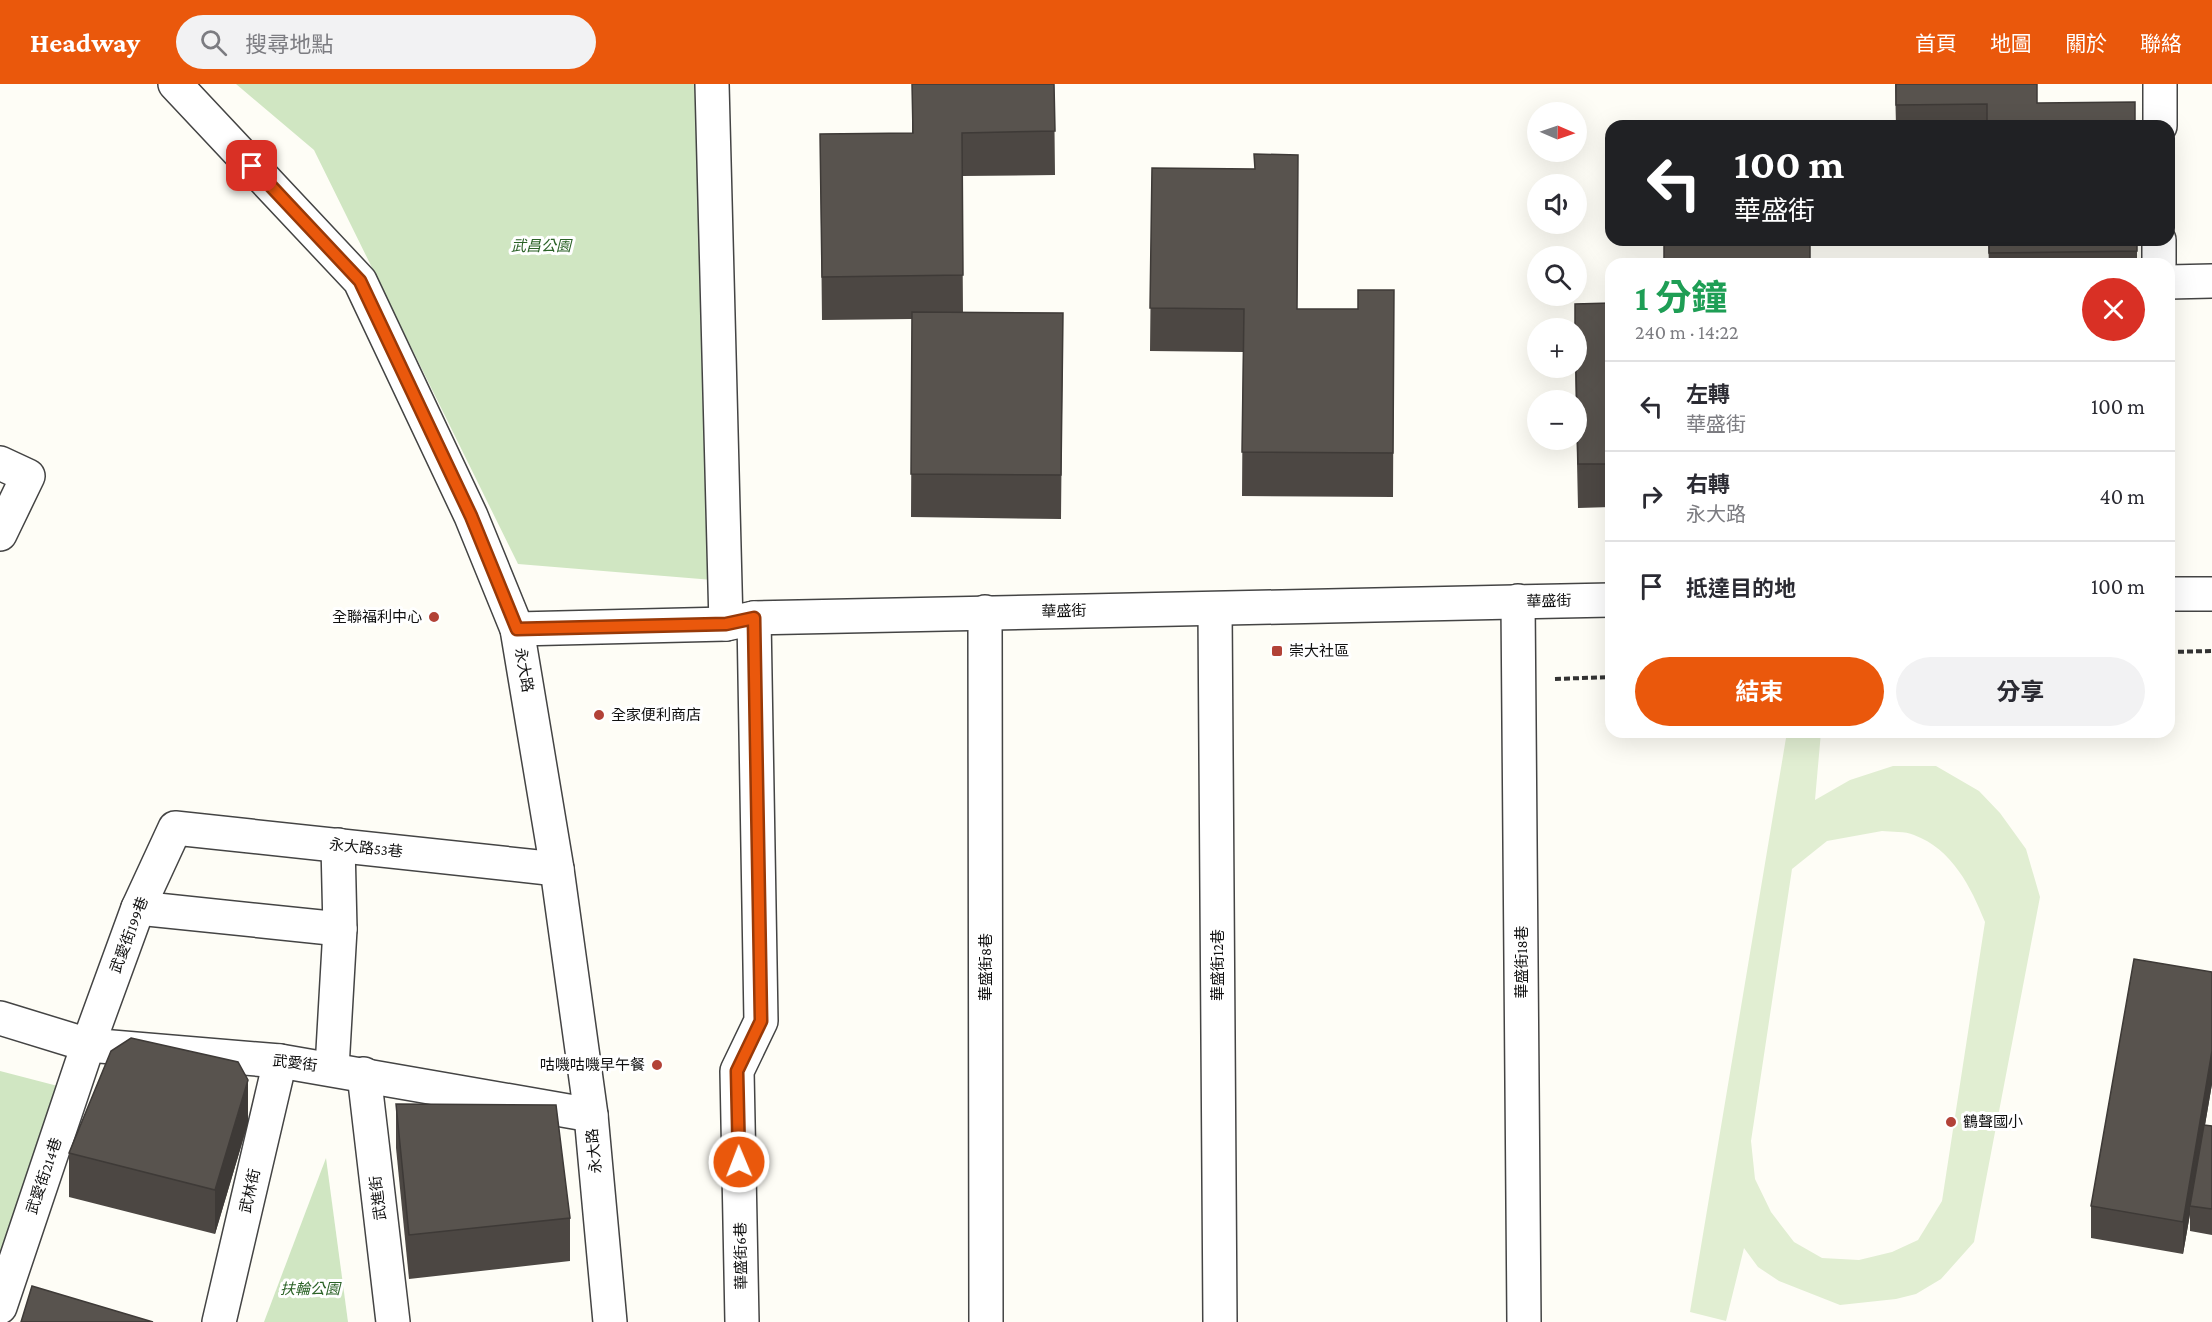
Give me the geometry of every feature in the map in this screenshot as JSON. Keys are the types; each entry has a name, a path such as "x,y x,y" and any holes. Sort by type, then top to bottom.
{"street":[{"name":"永大路","path":"175,84 360,281 471,516 517,629 557,869 591,1115 610,1322"},
{"name":"華盛街6巷","path":"712,84 761,1021 737,1071 742,1322"},
{"path":"2160,84 2160,120"},
{"path":"2175,282 2212,281"},
{"path":"0,463 28,476 0,534"},
{"path":"2175,594 2212,594"},
{"name":"華盛街","path":"517,629 985,612 1605,600"},
{"name":"華盛街18巷","path":"1518,602 1524,1322"},
{"name":"華盛街12巷","path":"1215,609 1220,1322"},
{"name":"華盛街8巷","path":"985,612 986,1322"},
{"name":"永大路53巷","path":"175,828 557,869"},
{"name":"武愛街199巷","path":"88,1045 138,908 175,828"},
{"path":"332,1068 340,929 338,845"},
{"path":"138,908 340,929"},
{"name":"武愛街","path":"0,1018 88,1045 280,1061 332,1068 591,1115"},
{"name":"武愛街214巷","path":"0,1307 88,1045"},
{"name":"武林街","path":"219,1322 280,1061"},
{"name":"武進街","path":"364,1074 393,1322"}],"path":[{"path":"2175,652 2212,651"},
{"path":"1519,681 1605,677"}],"green space":[{"name":"武昌公園","path":"236,84 699,84 713,580 518,564 314,150"},
{"path":"1786,738 1820,738 1815,800 1850,780 1893,766 1936,766 1979,791 2000,813 2026,849 2040,897 1974,1242 1941,1279 1916,1294 1896,1299 1840,1305 1779,1281 1758,1267 1744,1248 1726,1321 1690,1312","holes":["1882,831 1903,832 1927,841 1949,859 1966,883 1985,922 1942,1201 1918,1240 1892,1252 1859,1260 1822,1258 1794,1242 1771,1212 1755,1179 1751,1141 1792,869 1827,841"]},
{"path":"0,1071 77,1091 0,1322"},
{"name":"扶輪公園","path":"326,1158 348,1322 264,1322"}],"building":[{"path":"912,84 1054,84 1055,131 962,133 963,275 822,277 820,134 913,133"},
{"path":"1896,84 2037,84 2037,103 2135,102 2135,120 1987,120 1987,104 1896,105"},
{"path":"1254,154 1298,155 1297,309 1358,309 1358,290 1394,290 1393,453 1242,452 1244,309 1150,308 1152,168 1255,169"},
{"path":"1664,246 1810,246 1810,258 1664,258"},
{"path":"1989,246 2137,246 2137,251 1989,253"},
{"path":"1605,303 1605,464 1578,464 1578,450 1587,450 1587,390 1576,390 1576,378 1587,378 1587,318 1575,318 1575,306"},
{"path":"912,312 1063,313 1061,475 911,474"},
{"path":"2134,959 2212,972 2212,1051 2183,1222 2091,1206"},
{"path":"131,1038 238,1062 248,1080 215,1190 69,1153 111,1051"},
{"path":"396,1104 556,1105 570,1218 409,1235"},
{"path":"2204,1125 2212,1126 2212,1209 2190,1206"},
{"path":"32,1286 153,1322 21,1322"}],"place":[{"name":"全聯福利中心","path":"434,617"},
{"name":"崇大社區","path":"1277,651"},
{"name":"全家便利商店","path":"599,715"},
{"name":"咕嘰咕嘰早午餐","path":"657,1065"},
{"name":"鶴聲國小","path":"1951,1122"}],"route":[{"path":"252,166 360,281 471,516 517,629 726,624 754,618 761,1021 737,1071 739,1162"}]}
